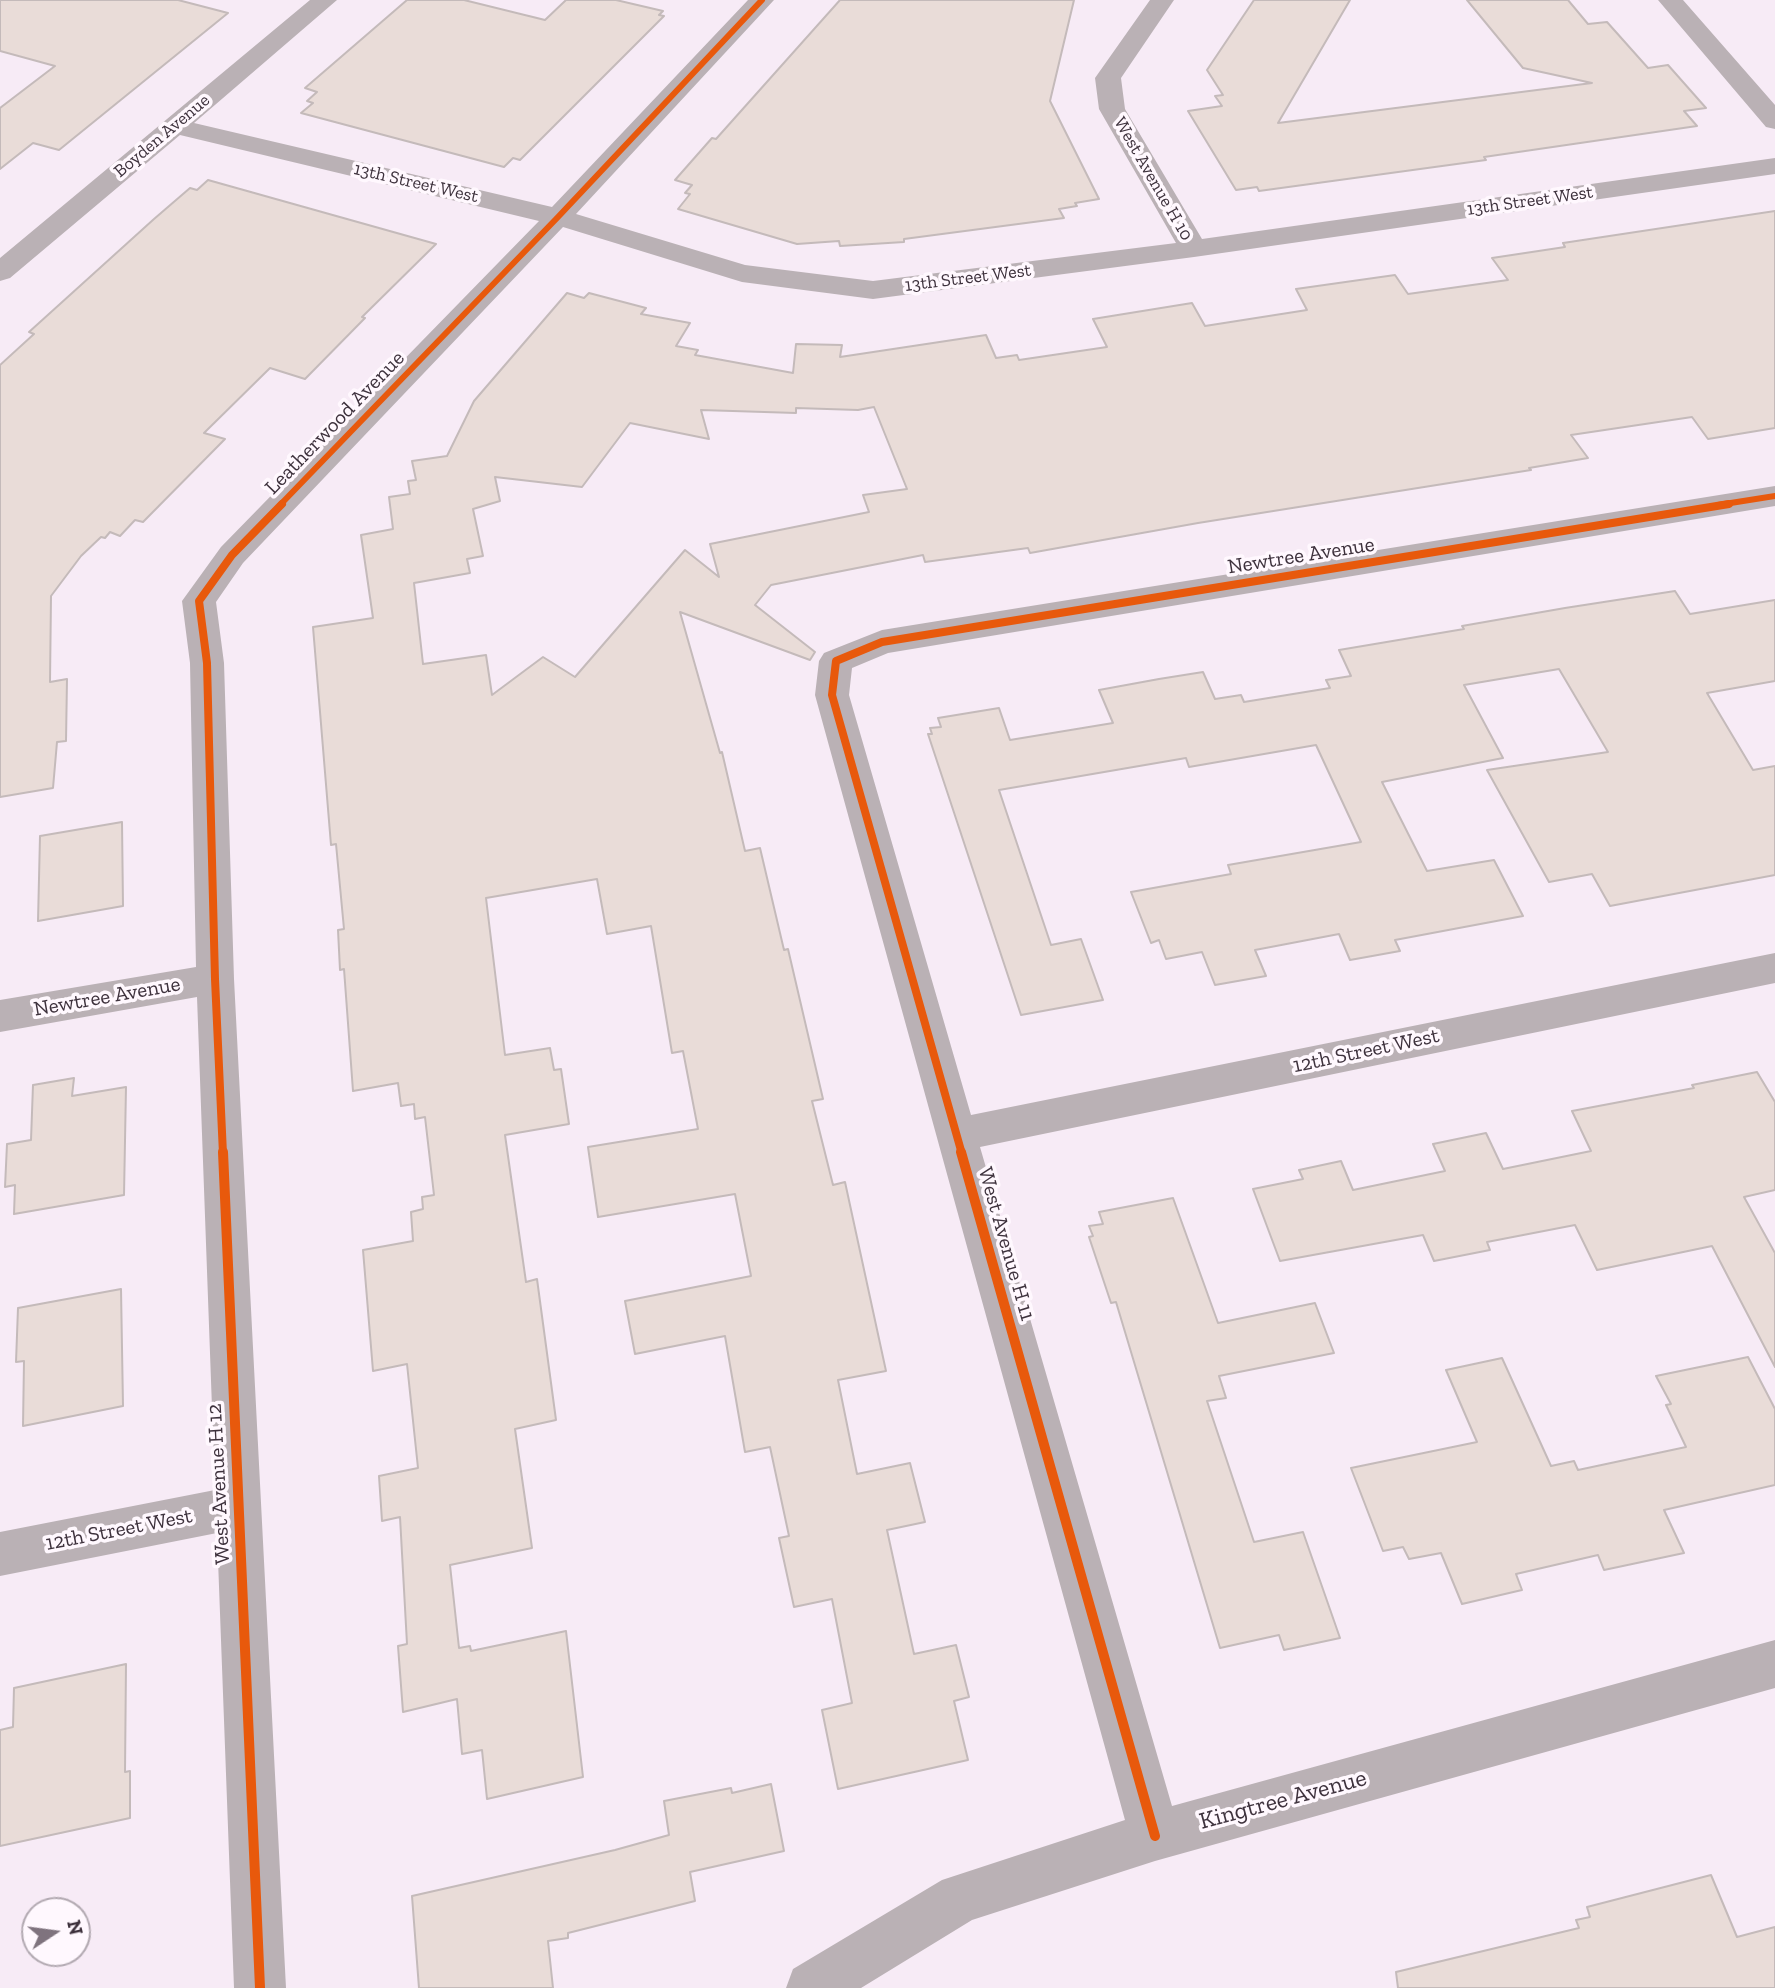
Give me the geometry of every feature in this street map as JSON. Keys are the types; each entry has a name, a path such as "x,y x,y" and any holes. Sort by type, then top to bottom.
{"street":[{"name":"Boyden Avenue","path":"0,272 325,0"},
{"name":"Leatherwood Avenue","path":"215,979 207,663 199,601 232,555 558,217 762,0"},
{"name":"West Avenue H 10","path":"1162,0 1108,78 1112,109 1194,249"},
{"path":"1670,0 1775,121"},
{"name":"13th Street West","path":"175,126 558,217 742,273 873,290 1194,249 1775,166"},
{"name":"Newtree Avenue","path":"836,661 882,642 1775,496"},
{"name":"West Avenue H 11","path":"836,661 832,695 1155,1836"},
{"name":"12th Street West","path":"957,1135 1775,968"},
{"name":"Newtree Avenue","path":"0,1016 215,979"},
{"name":"West Avenue H 12","path":"215,979 260,1988"},
{"name":"12th Street West","path":"0,1554 237,1507"},
{"name":"Kingtree Avenue","path":"812,1988 960,1898 1155,1836 1775,1664"}],"building":[{"path":"0,0 178,0 228,13 59,150 33,143 0,169 0,108 55,66 0,51"},
{"path":"407,0 464,0 545,20 566,0 616,0 663,11 659,15 664,16 520,160 513,158 504,167 301,113 313,103 307,101 317,92 305,88"},
{"path":"840,0 1074,0 1050,101 1099,199 1059,209 1064,218 904,239 904,242 840,246 839,241 797,244 678,209 690,194 685,193 692,185 675,180 712,138 716,139"},
{"path":"1254,0 1350,0 1278,123 1592,83 1523,68 1467,0 1568,0 1588,24 1607,22 1648,68 1668,65 1706,108 1684,111 1697,126 1484,157 1486,160 1259,191 1257,187 1236,190 1188,111 1222,106 1215,96 1223,95 1207,70"},
{"path":"208,180 436,244 362,317 365,318 305,379 270,368 204,433 225,439 143,522 135,520 120,536 110,532 81,556 51,596 50,682 67,679 66,741 57,742 53,788 0,797 0,365 34,334 29,332 154,219 190,188 197,190"},
{"path":"1775,211 1775,428 1708,439 1692,417 1571,435 1588,458 1529,468 1531,470 1198,523 1030,553 1028,548 925,562 923,555 771,585 755,605 815,652 810,660 680,612 720,753 722,752 745,851 760,848 784,950 788,949 823,1099 812,1101 833,1185 845,1182 886,1371 838,1380 857,1474 910,1463 925,1522 887,1530 914,1654 956,1645 969,1697 954,1701 968,1760 838,1789 822,1710 852,1703 832,1599 794,1607 779,1538 789,1536 770,1447 745,1452 725,1336 635,1354 625,1301 751,1276 735,1194 598,1217 588,1147 698,1129 683,1051 672,1053 651,926 607,934 597,879 486,898 505,1055 550,1048 554,1070 561,1069 569,1124 505,1135 526,1282 537,1279 556,1420 515,1429 532,1548 450,1565 459,1648 470,1646 471,1651 566,1631 583,1777 487,1799 482,1750 462,1754 457,1699 403,1712 398,1646 407,1644 400,1517 382,1521 379,1476 418,1468 407,1364 373,1371 363,1250 413,1241 411,1212 423,1209 422,1197 434,1195 425,1117 415,1119 414,1104 401,1106 398,1083 353,1091 344,969 340,970 338,930 344,929 336,844 331,845 313,627 373,618 361,535 393,529 389,497 410,494 408,481 416,480 412,461 447,456 474,401 567,293 584,298 589,293 646,308 641,314 690,323 676,346 698,350 695,355 793,373 796,344 842,345 840,357 986,335 996,358 1017,355 1019,360 1107,347 1093,319 1192,303 1205,326 1307,310 1296,289 1395,275 1408,294 1508,280 1492,258 1565,247 1563,243","holes":["874,407 907,489 863,495 869,512 710,544 719,577 685,550 575,677 543,657 492,695 486,655 423,664 414,583 470,573 467,559 483,556 473,509 500,501 495,477 582,487 630,423 709,439 701,410 796,413 796,408 858,410"]},
{"path":"1675,591 1690,614 1775,600 1775,681 1707,693 1753,770 1775,766 1775,875 1610,906 1592,874 1549,882 1487,770 1608,752 1559,669 1464,685 1503,758 1382,782 1427,871 1494,860 1523,916 1395,940 1400,951 1350,960 1339,934 1255,950 1266,976 1215,985 1202,952 1166,959 1159,940 1151,943 1131,892 1231,874 1228,865 1361,842 1316,745 1189,767 1186,758 999,790 1051,945 1081,939 1103,1000 1021,1015 928,734 932,734 930,728 941,727 938,718 999,708 1010,740 1113,723 1099,690 1159,679 1203,672 1215,699 1241,695 1244,702 1330,688 1326,680 1351,676 1339,650 1464,629 1462,626"},
{"path":"122,822 123,906 38,921 40,836"},
{"path":"1757,1072 1775,1102 1775,1190 1744,1197 1775,1253 1775,1367 1712,1246 1597,1270 1575,1225 1487,1242 1490,1250 1434,1261 1423,1235 1280,1261 1253,1189 1303,1179 1299,1170 1341,1161 1353,1190 1445,1171 1433,1144 1486,1133 1503,1169 1591,1151 1572,1111 1694,1088 1692,1085"},
{"path":"74,1078 72,1096 126,1087 124,1195 14,1214 15,1185 5,1187 7,1144 31,1140 33,1085"},
{"path":"1173,1198 1218,1323 1315,1303 1334,1353 1219,1376 1226,1398 1207,1401 1254,1542 1303,1532 1340,1638 1284,1650 1279,1635 1220,1648 1116,1302 1111,1303 1089,1237 1093,1236 1089,1226 1103,1224 1099,1212"},
{"path":"121,1289 123,1406 23,1426 24,1361 16,1362 18,1308"},
{"path":"1748,1357 1775,1409 1775,1485 1664,1510 1684,1553 1604,1570 1598,1555 1516,1574 1522,1590 1462,1604 1441,1553 1409,1559 1403,1547 1383,1551 1351,1468 1477,1442 1446,1370 1502,1358 1551,1466 1574,1461 1578,1470 1686,1447 1666,1405 1671,1404 1656,1376"},
{"path":"126,1664 125,1772 130,1771 130,1818 0,1846 0,1730 13,1727 14,1688"},
{"path":"771,1784 784,1851 690,1872 695,1901 568,1933 568,1938 548,1941 553,1988 419,1988 412,1896 615,1850 669,1835 664,1801 731,1788 732,1793"},
{"path":"1711,1875 1737,1937 1775,1927 1775,1988 1398,1988 1396,1972 1579,1928 1576,1920 1590,1917 1587,1907"}],"cycle path":[{"path":"260,1988 215,979 207,663 199,601 232,555 558,217 762,0"},
{"path":"1155,1836 832,695 836,661 882,642 1775,496"}]}
